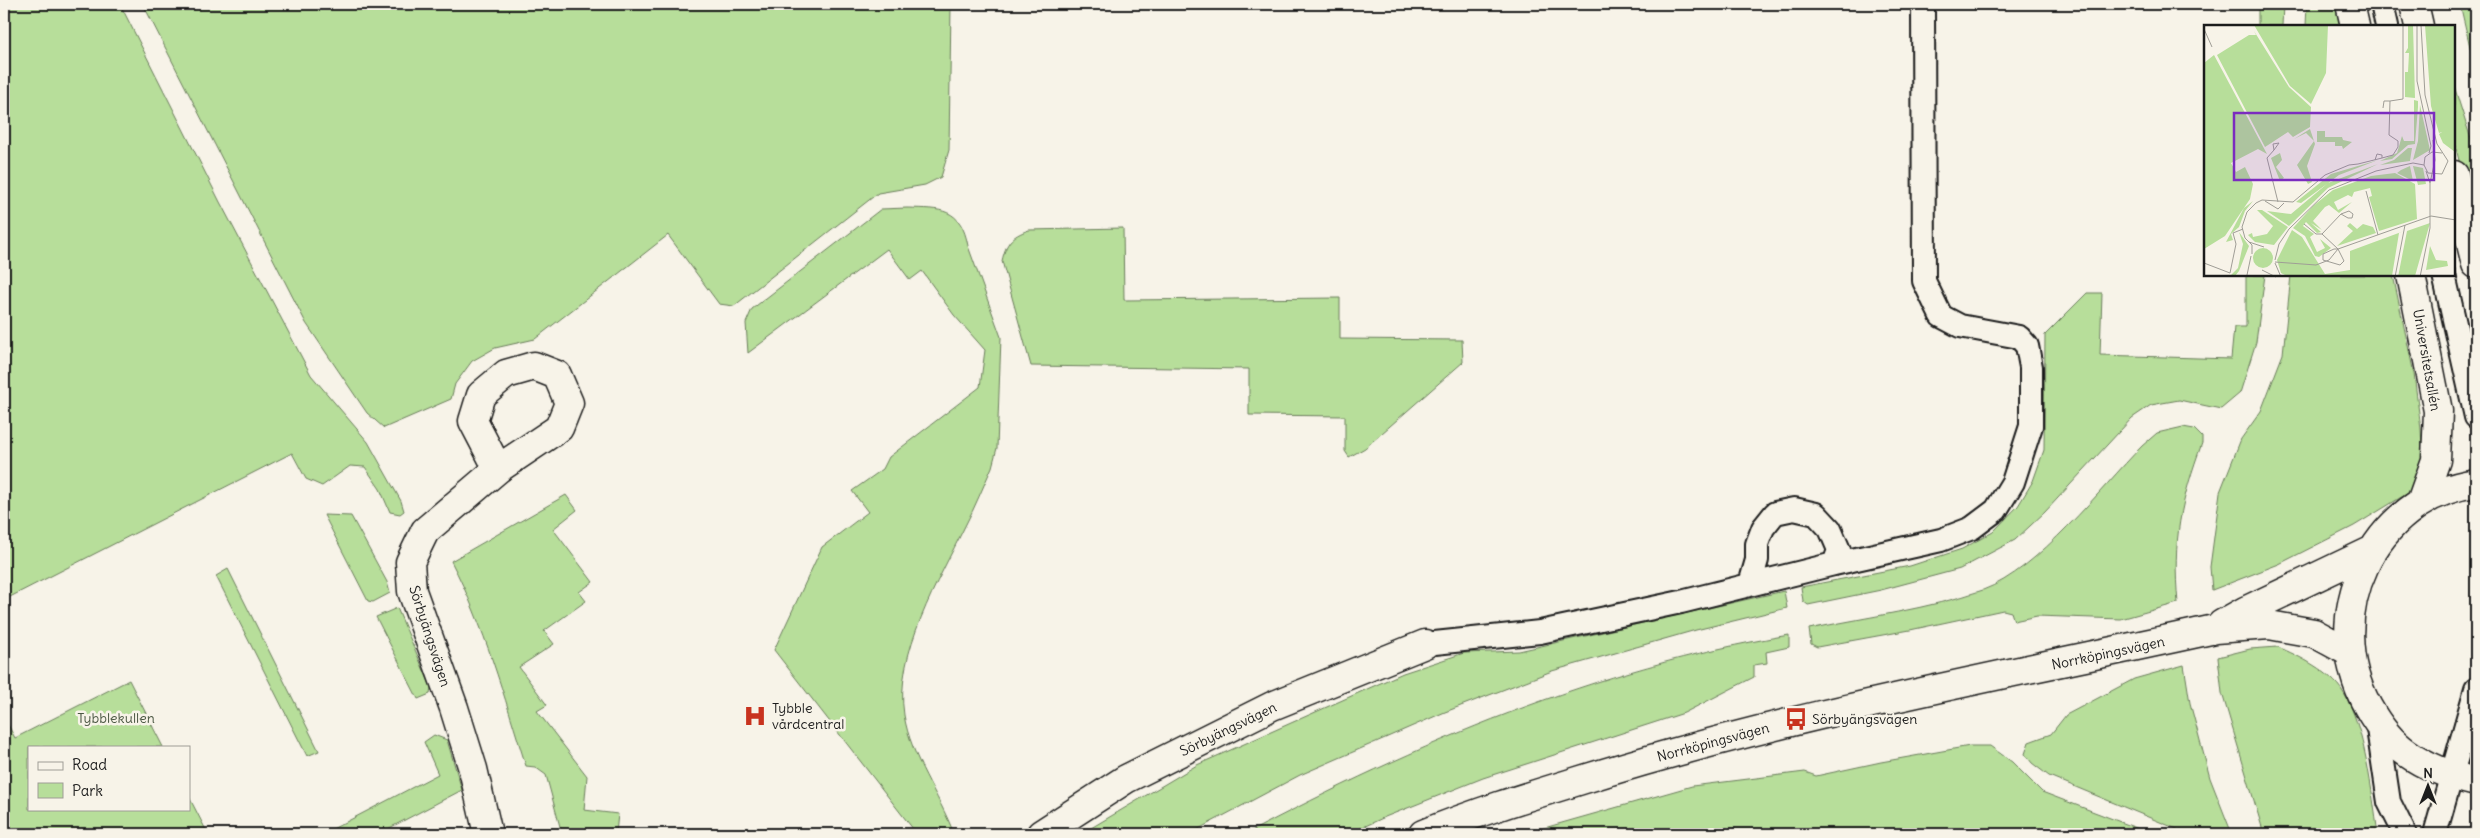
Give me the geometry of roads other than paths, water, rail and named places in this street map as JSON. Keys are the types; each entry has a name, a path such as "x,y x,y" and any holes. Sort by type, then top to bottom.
{"main road":[{"path":"2350,4 2355,25"},
{"path":"2414,4 2419,25"},
{"path":"2455,179 2476,264"},
{"name":"Universitetsallén","path":"2411,276 2438,411 2436,460 2421,502"},
{"name":"Sörbyängsvägen","path":"488,834 473,769 412,591 410,562 425,531 498,468"},
{"path":"2463,779 2406,753 2377,722 2358,689 2349,652 2351,600 2371,551 2393,524 2421,502 2459,485 2476,483"},
{"name":"Norrköpingsvägen","path":"2215,629 2245,611 2371,551"},
{"name":"Norrköpingsvägen","path":"1423,834 1502,805 1627,765 1762,728 2215,629 2269,625 2314,633 2349,652"},
{"name":"Sörbyängsvägen","path":"1041,834 1126,779 1272,706 1425,644"}],"lane":[{"path":"1425,644 1540,632 1681,602 1750,584 1941,540 1972,528 1996,510 2013,482 2031,426 2031,367 2027,346 2019,336 1960,326 1941,316 1924,281 1923,4"},
{"path":"2382,4 2387,25"},
{"path":"2444,276 2476,417"},
{"path":"1750,584 1757,560 1757,544 1763,528 1775,513 1794,509 1816,514 1830,529 1839,550 1834,564"},
{"path":"2435,834 2463,779 2476,689"},
{"path":"2377,722 2389,802 2405,834"}],"place":[{"name":"Tybble vårdcentral","path":"755,716"},
{"name":"Sörbyängsvägen","path":"1796,719"}],"park label":[{"name":"Tybblekullen","path":"116,718"}]}
